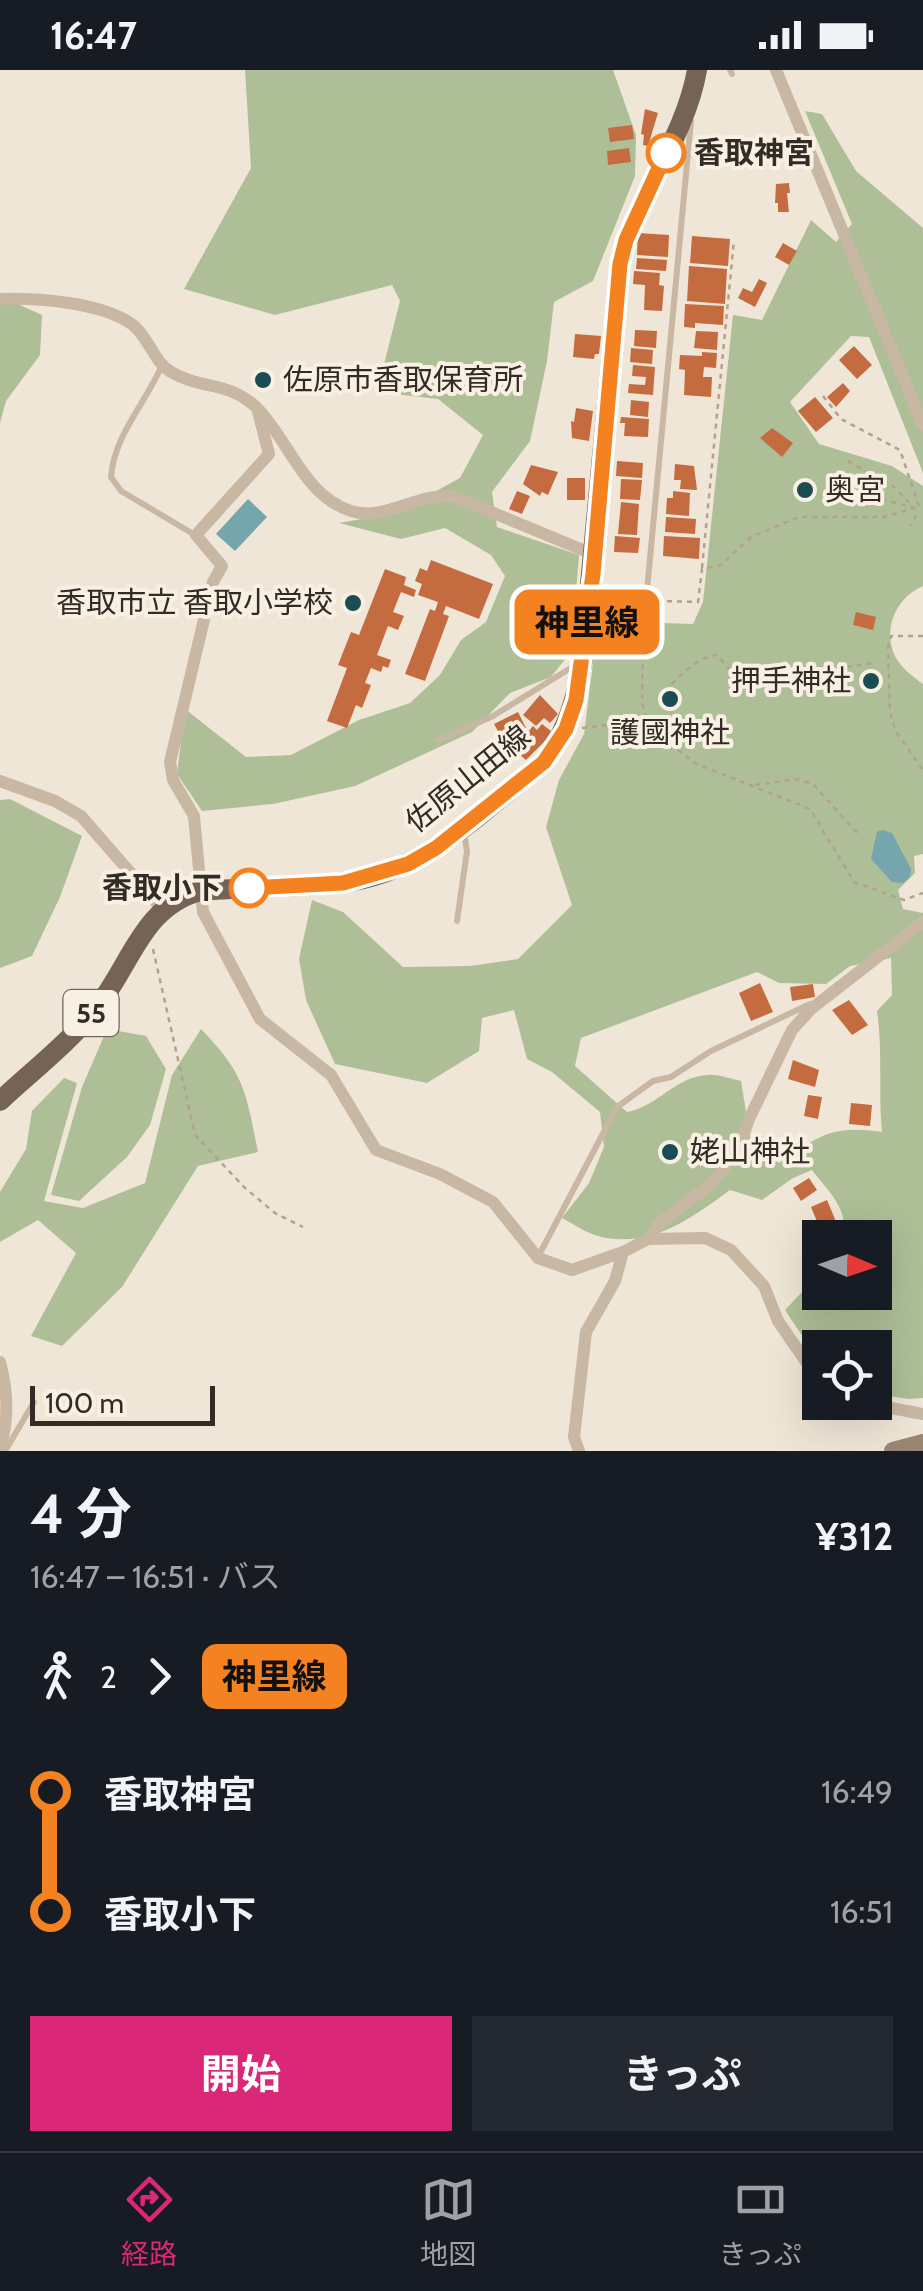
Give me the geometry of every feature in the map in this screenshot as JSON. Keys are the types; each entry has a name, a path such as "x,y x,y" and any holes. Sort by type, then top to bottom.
{"main road":[{"name":"佐原山田線","path":"155,916 178,898 200,891 343,883 384,873 436,848 463,827 544,762 566,729 583,659 620,264 626,240 695,79"},
{"name":"55","path":"0,1101 99,1006 155,916"},
{"path":"893,1451 923,1443"}],"street":[{"path":"776,70 923,426"},
{"path":"0,300 31,298 82,305 131,324 162,364 176,375 232,389 257,408 314,487 349,510 369,514 436,496 455,497 595,555"},
{"path":"257,408 270,454 196,536 222,566 213,582 170,762 173,780 194,816 203,912 260,1018 331,1074 376,1150 440,1174 493,1202 538,1258 572,1270 624,1252 648,1239 660,1223 710,1184 738,1151 792,1030 829,995 923,922"},
{"path":"0,780 81,816 155,916"},
{"path":"648,1239 705,1238 730,1250 764,1286 778,1321 802,1356"},
{"path":"580,1451 574,1437 586,1332 615,1281 624,1252"},
{"path":"0,1362 7,1413 3,1450"},
{"path":"892,1408 923,1414"}],"lane":[{"path":"643,636 695,79"},
{"path":"162,364 153,387 116,448 111,477 121,492 196,536"},
{"path":"439,740 493,716 583,659"},
{"path":"458,921 468,851 463,827"},
{"path":"538,1258 617,1107 653,1081 671,1077 711,1050 829,995"},
{"path":"3,1450 34,1402"}],"path":[{"path":"646,601 698,602 734,240"},
{"path":"812,490 922,509 900,450 841,418 823,396"},
{"path":"844,459 893,486 914,508"},
{"path":"702,569 720,565 750,537 799,516 884,517 914,508"},
{"path":"643,636 640,686 647,721 672,746 697,764 810,810 854,882 904,900 923,893"},
{"path":"923,636 891,636 888,646 890,714 896,732 923,770"},
{"path":"672,746 681,735 666,690 710,656 718,656 737,678 802,681 808,673 874,663"},
{"path":"566,729 647,721"},
{"path":"754,786 798,779 813,784 858,834"},
{"path":"155,916 195,1135 245,1188 275,1213 303,1226"}],"green space":[{"path":"245,70 613,70 636,135 635,176 593,281 554,302 547,361 530,441 492,492 497,527 579,555 571,652 551,677 510,693 472,732 355,786 273,804 202,811 177,774 185,709 246,757 291,755 359,720 410,703 440,675 461,640 486,622 505,576 491,555 445,528 401,539 339,523 396,513 460,478 483,435 438,399 377,392 400,301 392,285 275,315 184,289 251,168"},
{"path":"805,111 822,114 856,171 923,228 923,473 869,337 851,336 790,402 819,444 892,466 923,486 923,586 899,605 890,634 896,658 923,684 923,854 914,856 915,873 898,890 903,909 923,913 923,1398 909,1399 892,1396 892,1330 802,1330 802,1336 785,1310 802,1292 802,1310 892,1310 892,1220 843,1220 830,1193 812,1170 762,1200 730,1190 687,1219 641,1238 595,1235 562,1218 589,1183 604,1147 600,1112 552,1072 527,1059 514,1010 482,1018 479,1051 427,1083 335,1064 306,1000 299,959 312,900 343,912 403,967 470,966 518,959 572,905 546,827 559,780 584,734 599,616 631,622 693,624 703,602 733,315 762,320 811,220 836,242 852,224","holes":["891,958 892,995 877,1011 882,1132 851,1130 827,1134 779,1163 751,1143 741,1081 716,1075 697,1077 627,1112 575,1066 581,1038 757,972 779,983 826,984 850,966"]},
{"path":"0,296 42,315 40,355 6,401 0,423"},
{"path":"10,799 82,836 60,897 32,956 0,968 0,800"},
{"path":"107,1029 146,1036 166,1069 150,1125 127,1157 79,1201 51,1195 82,1087"},
{"path":"201,1029 227,1059 242,1085 258,1152 198,1166 122,1287 62,1346 31,1336 76,1253 38,1220 0,1242 0,1192 26,1149 32,1111 64,1078 77,1083 44,1201 83,1208 145,1183 172,1075"}],"water":[{"path":"248,499 267,517 235,551 216,534"},
{"path":"877,832 892,833 911,869 910,877 903,883 892,882 871,859"}],"building":[{"path":"645,109 658,113 648,146 643,145 641,134"},
{"path":"632,125 634,139 610,142 608,128"},
{"path":"629,148 631,162 608,165 607,151"},
{"path":"789,183 789,212 778,212 776,184"},
{"path":"638,233 669,235 668,257 637,255"},
{"path":"692,236 730,239 728,266 690,263"},
{"path":"783,243 797,251 789,265 775,257"},
{"path":"637,258 667,260 666,271 636,269"},
{"path":"689,266 727,269 725,304 687,301"},
{"path":"634,271 660,273 659,285 664,286 662,311 644,310 645,285 633,284"},
{"path":"759,279 767,283 755,307 738,298 743,288 752,292"},
{"path":"685,304 724,306 723,325 695,323 695,328 684,327"},
{"path":"635,330 657,331 656,348 634,346"},
{"path":"696,331 718,332 717,350 694,348"},
{"path":"575,334 601,336 599,354 594,359 573,357"},
{"path":"854,346 872,365 857,379 839,360"},
{"path":"631,348 653,350 652,364 630,362"},
{"path":"702,352 717,353 716,368 704,367 703,377 712,377 711,397 684,395 685,370 679,369 680,355 702,356"},
{"path":"633,365 655,367 653,395 628,393 629,384 645,385 646,377 632,376"},
{"path":"843,383 850,391 836,407 827,397"},
{"path":"815,397 833,418 816,432 798,411"},
{"path":"631,400 649,402 648,417 630,415"},
{"path":"576,408 593,411 589,441 572,438 571,421 574,422"},
{"path":"621,417 649,419 648,437 624,436 625,423 620,423"},
{"path":"772,428 793,443 782,457 760,438"},
{"path":"617,461 643,463 642,478 616,476"},
{"path":"675,464 694,466 697,490 680,489 681,480 674,480"},
{"path":"531,465 558,472 548,495 542,492 540,496 523,484"},
{"path":"567,478 585,478 585,500 567,500"},
{"path":"621,479 642,480 640,500 620,499"},
{"path":"517,491 530,496 522,514 509,509"},
{"path":"673,491 690,493 689,516 666,514 667,498 673,498"},
{"path":"621,502 639,504 637,535 618,534"},
{"path":"666,517 696,519 695,534 665,532"},
{"path":"615,536 640,538 638,553 614,552"},
{"path":"664,536 700,538 699,559 663,556"},
{"path":"431,560 493,584 479,619 446,606 443,614 449,616 425,681 405,674 430,609 435,611 438,602 418,595 422,584 415,581 420,568 427,571"},
{"path":"385,569 406,577 404,585 416,590 414,597 401,592 393,612 404,616 398,630 388,626 377,655 391,660 388,668 383,666 381,672 371,668 365,683 371,685 362,708 356,705 347,728 327,721 347,668 338,665 351,632 359,635"},
{"path":"856,612 876,617 873,630 853,625"},
{"path":"540,695 558,714 550,723 544,718 536,726 523,715"},
{"path":"518,712 526,728 503,740 494,724"},
{"path":"542,724 551,731 549,737 526,760 513,749 533,726 537,730"},
{"path":"760,983 773,1012 751,1021 739,993"},
{"path":"813,984 815,997 792,1001 790,987"},
{"path":"849,1000 868,1025 852,1035 832,1010"},
{"path":"793,1060 819,1070 815,1087 788,1079"},
{"path":"808,1095 822,1097 818,1119 804,1116"},
{"path":"851,1103 872,1105 870,1126 849,1124"},
{"path":"809,1178 817,1190 801,1201 793,1188"},
{"path":"827,1200 835,1220 816,1220 811,1207"}],"bus line":[{"name":"神里線","path":"249,888 343,883 408,864 436,848 544,762 557,745 576,700 583,659 620,264 626,240 666,153"}],"place":[{"name":"香取神宮","path":"666,153"},
{"name":"佐原市香取保育所","path":"263,380"},
{"name":"奥宮","path":"805,490"},
{"name":"香取市立 香取小学校","path":"353,603"},
{"name":"押手神社","path":"871,681"},
{"name":"護國神社","path":"670,699"},
{"name":"香取小下","path":"249,888"},
{"name":"姥山神社","path":"670,1152"}]}
